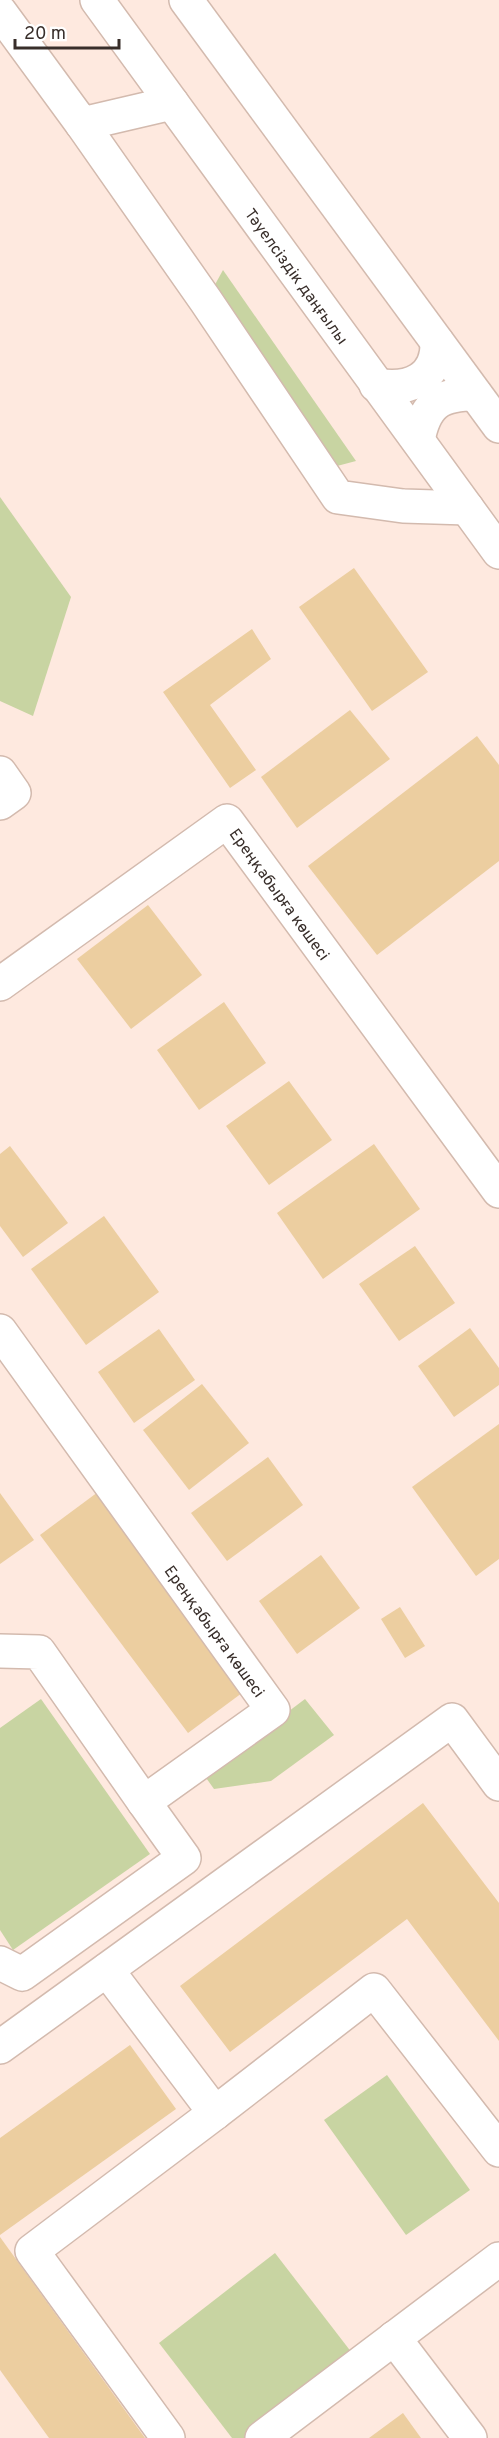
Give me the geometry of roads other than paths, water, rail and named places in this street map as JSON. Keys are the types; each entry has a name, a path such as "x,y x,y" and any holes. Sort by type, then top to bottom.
{"street":[{"name":"Тәуелсіздік даңғылы","path":"96,0 499,552"},
{"path":"186,0 499,426"},
{"path":"0,12 206,301 338,497 403,506 467,507"},
{"path":"82,124 172,103"},
{"path":"376,385 394,388 423,377 433,368 437,356 437,342"},
{"path":"418,440 422,421 429,409 441,399 458,394 475,394"},
{"path":"0,773 14,793 0,803"},
{"name":"Ереңқабырға көшесі","path":"0,984 227,821 499,1191"},
{"name":"Ереңқабырға көшесі","path":"0,1331 273,1710 144,1802"},
{"path":"0,1651 39,1652 184,1858 22,1974 0,1963"},
{"path":"0,2047 452,1720 499,1784"},
{"path":"107,1970 215,2113"},
{"path":"168,2438 32,2251 374,1990 499,2150"},
{"path":"262,2438 499,2259"},
{"path":"394,2338 470,2438"}]}
